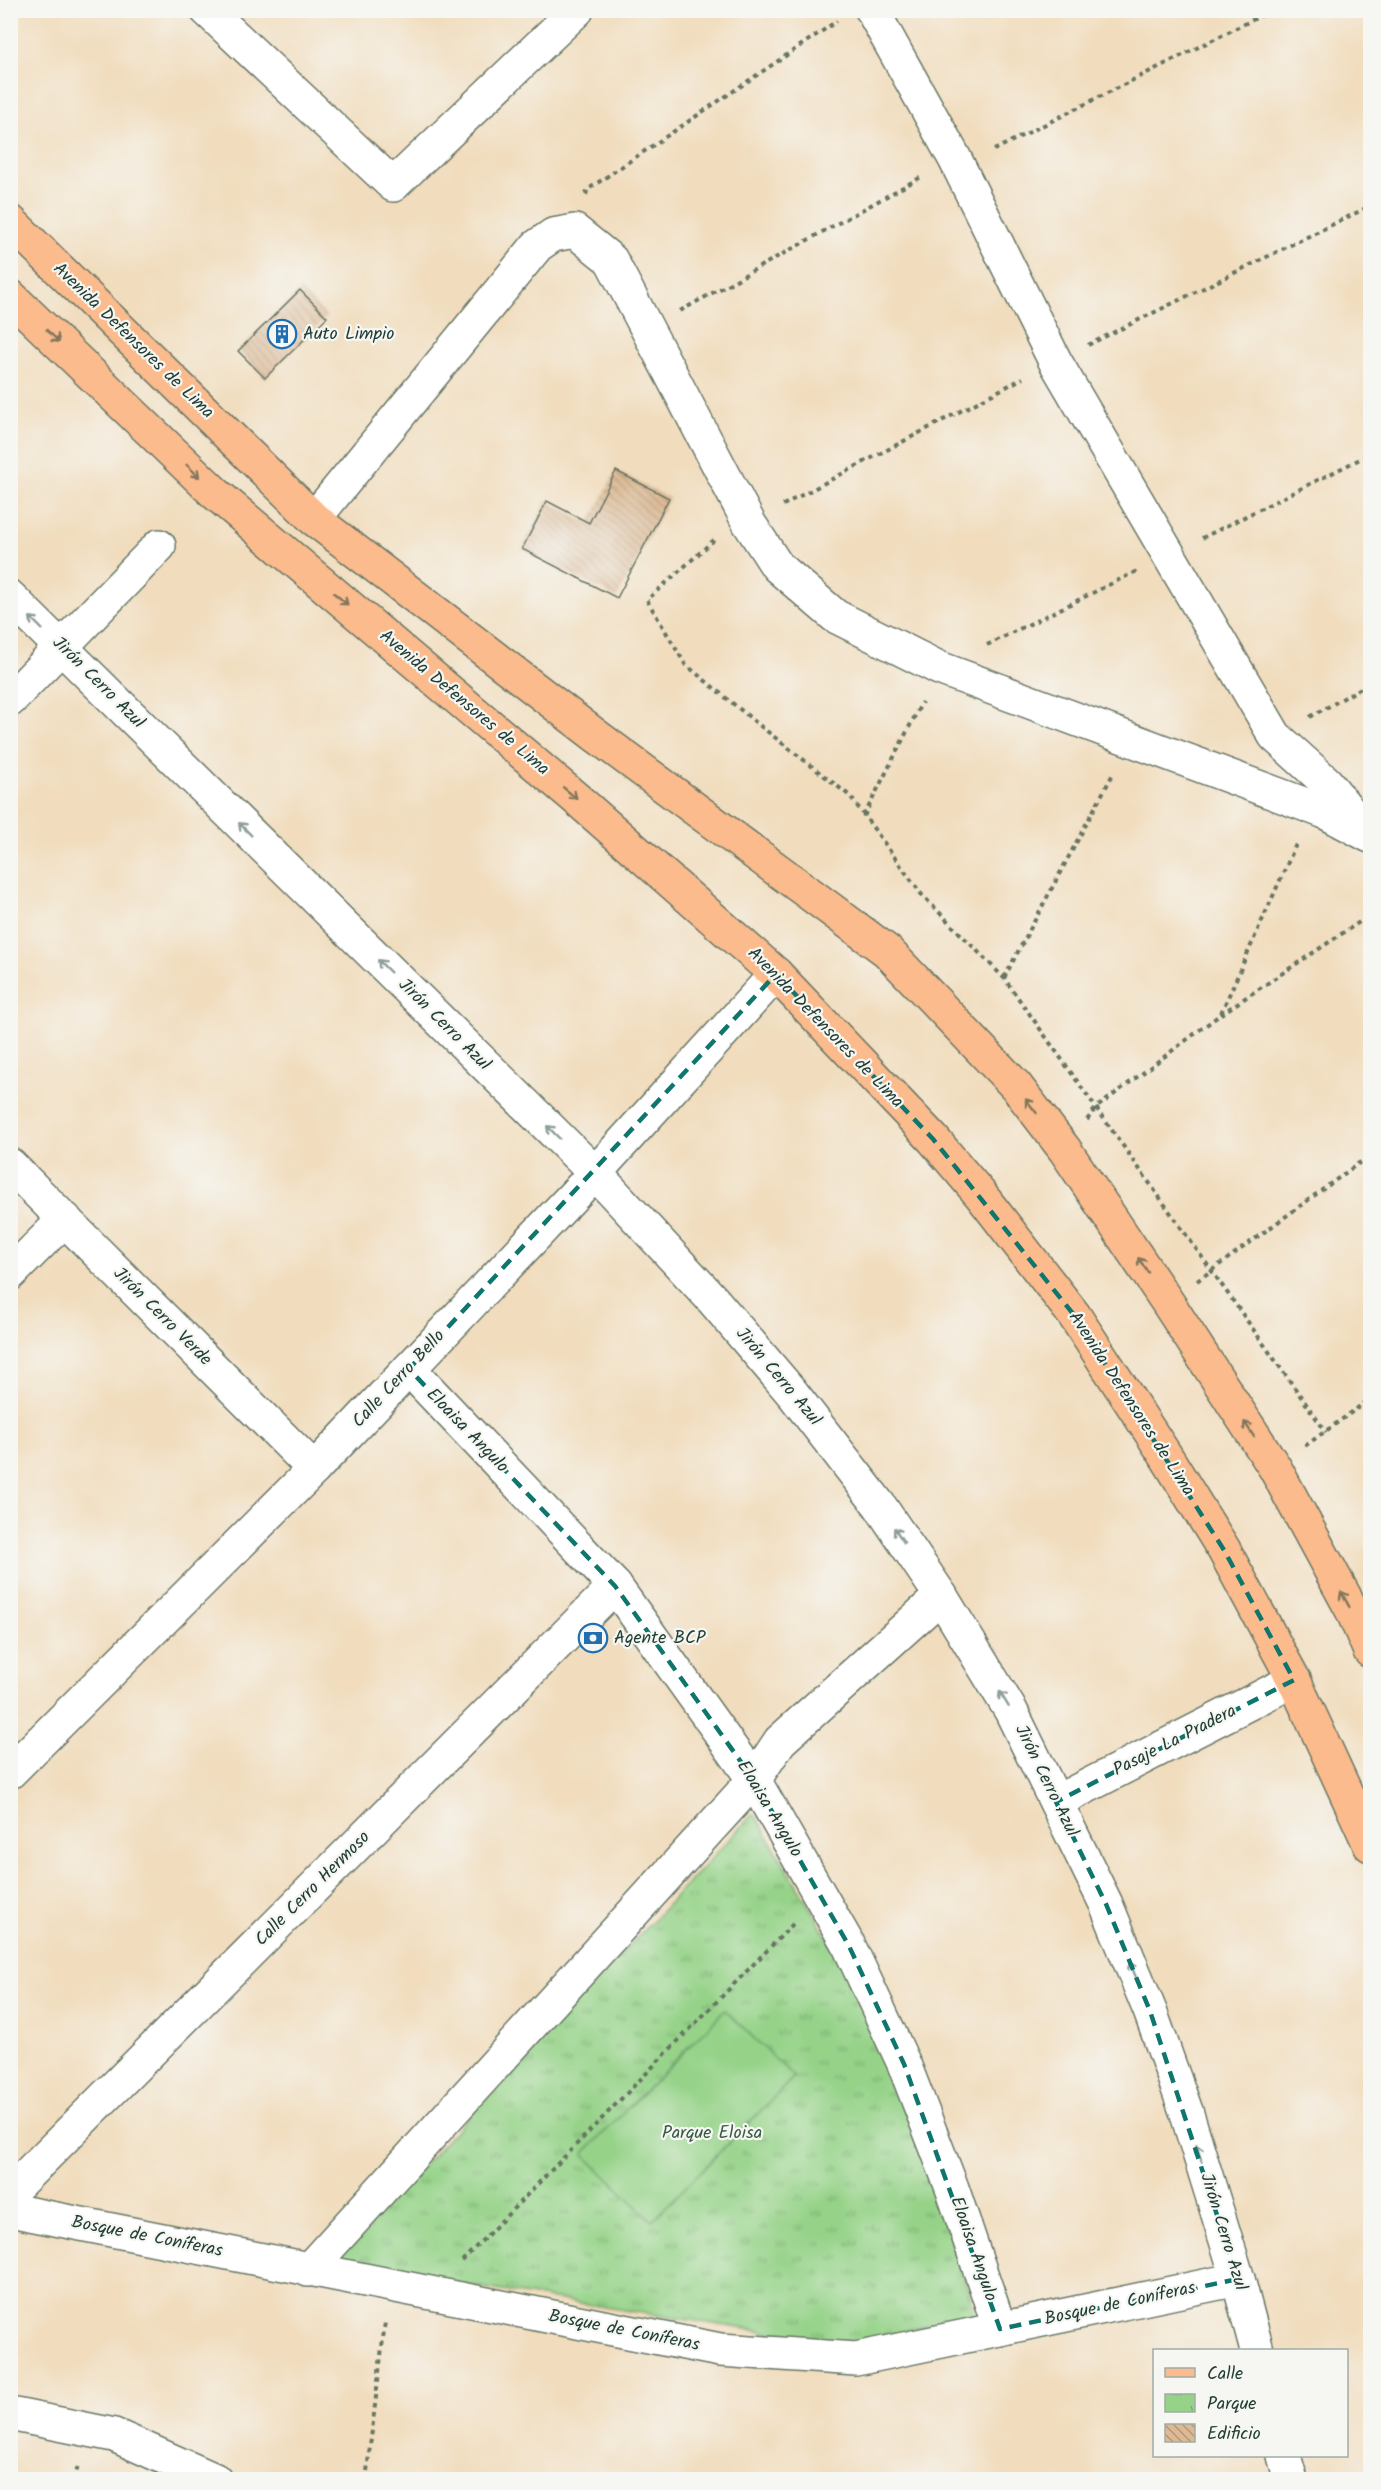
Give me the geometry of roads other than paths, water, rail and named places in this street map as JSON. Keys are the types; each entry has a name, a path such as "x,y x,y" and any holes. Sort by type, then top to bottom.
{"main road":[{"name":"Avenida Defensores de Lima","path":"10,221 314,519 595,735 887,951 1016,1086 1065,1150 1275,1468 1352,1610 1371,1652"},
{"name":"Avenida Defensores de Lima","path":"10,296 215,493 579,801 776,974 933,1139 980,1194 1074,1315 1212,1530 1294,1680 1371,1845"}],"street":[{"path":"207,10 393,185 577,10"},
{"path":"857,14 955,159 1055,361 1275,736 1326,782 1369,835"},
{"path":"314,519 537,246 553,235 575,231 611,260 749,523 777,566 836,616 939,669 1325,812 1369,835"},
{"path":"10,700 159,546"},
{"name":"Jirón Cerro Azul","path":"10,597 595,1173 713,1300 793,1394 880,1506 942,1596 1011,1711 1106,1904 1150,2011 1186,2111 1238,2279 1257,2349"},
{"name":"Calle Cerro Bello","path":"10,1772 314,1469 595,1173 776,974"},
{"name":"Jirón Cerro Verde","path":"10,1165 314,1469"},
{"path":"10,1274 65,1219"},
{"name":"Eloaisa Angulo","path":"409,1369 615,1586 754,1780 849,1946 904,2064 952,2188 1000,2329"},
{"name":"Calle Cerro Hermoso","path":"10,2192 615,1586"},
{"path":"308,2270 754,1780 780,1741 942,1596"},
{"name":"Pasaje La Pradera","path":"1056,1802 1294,1680"},
{"name":"Bosque de Coníferas","path":"10,2210 720,2349 856,2359 1238,2279"},
{"path":"10,2414 114,2435 215,2480"},
{"path":"1284,2457 1291,2480"}],"place":[{"name":"Auto Limpio","path":"282,334"},
{"name":"Agente BCP","path":"593,1638"}],"park label":[{"name":"Parque Eloisa","path":"712,2133"}]}
